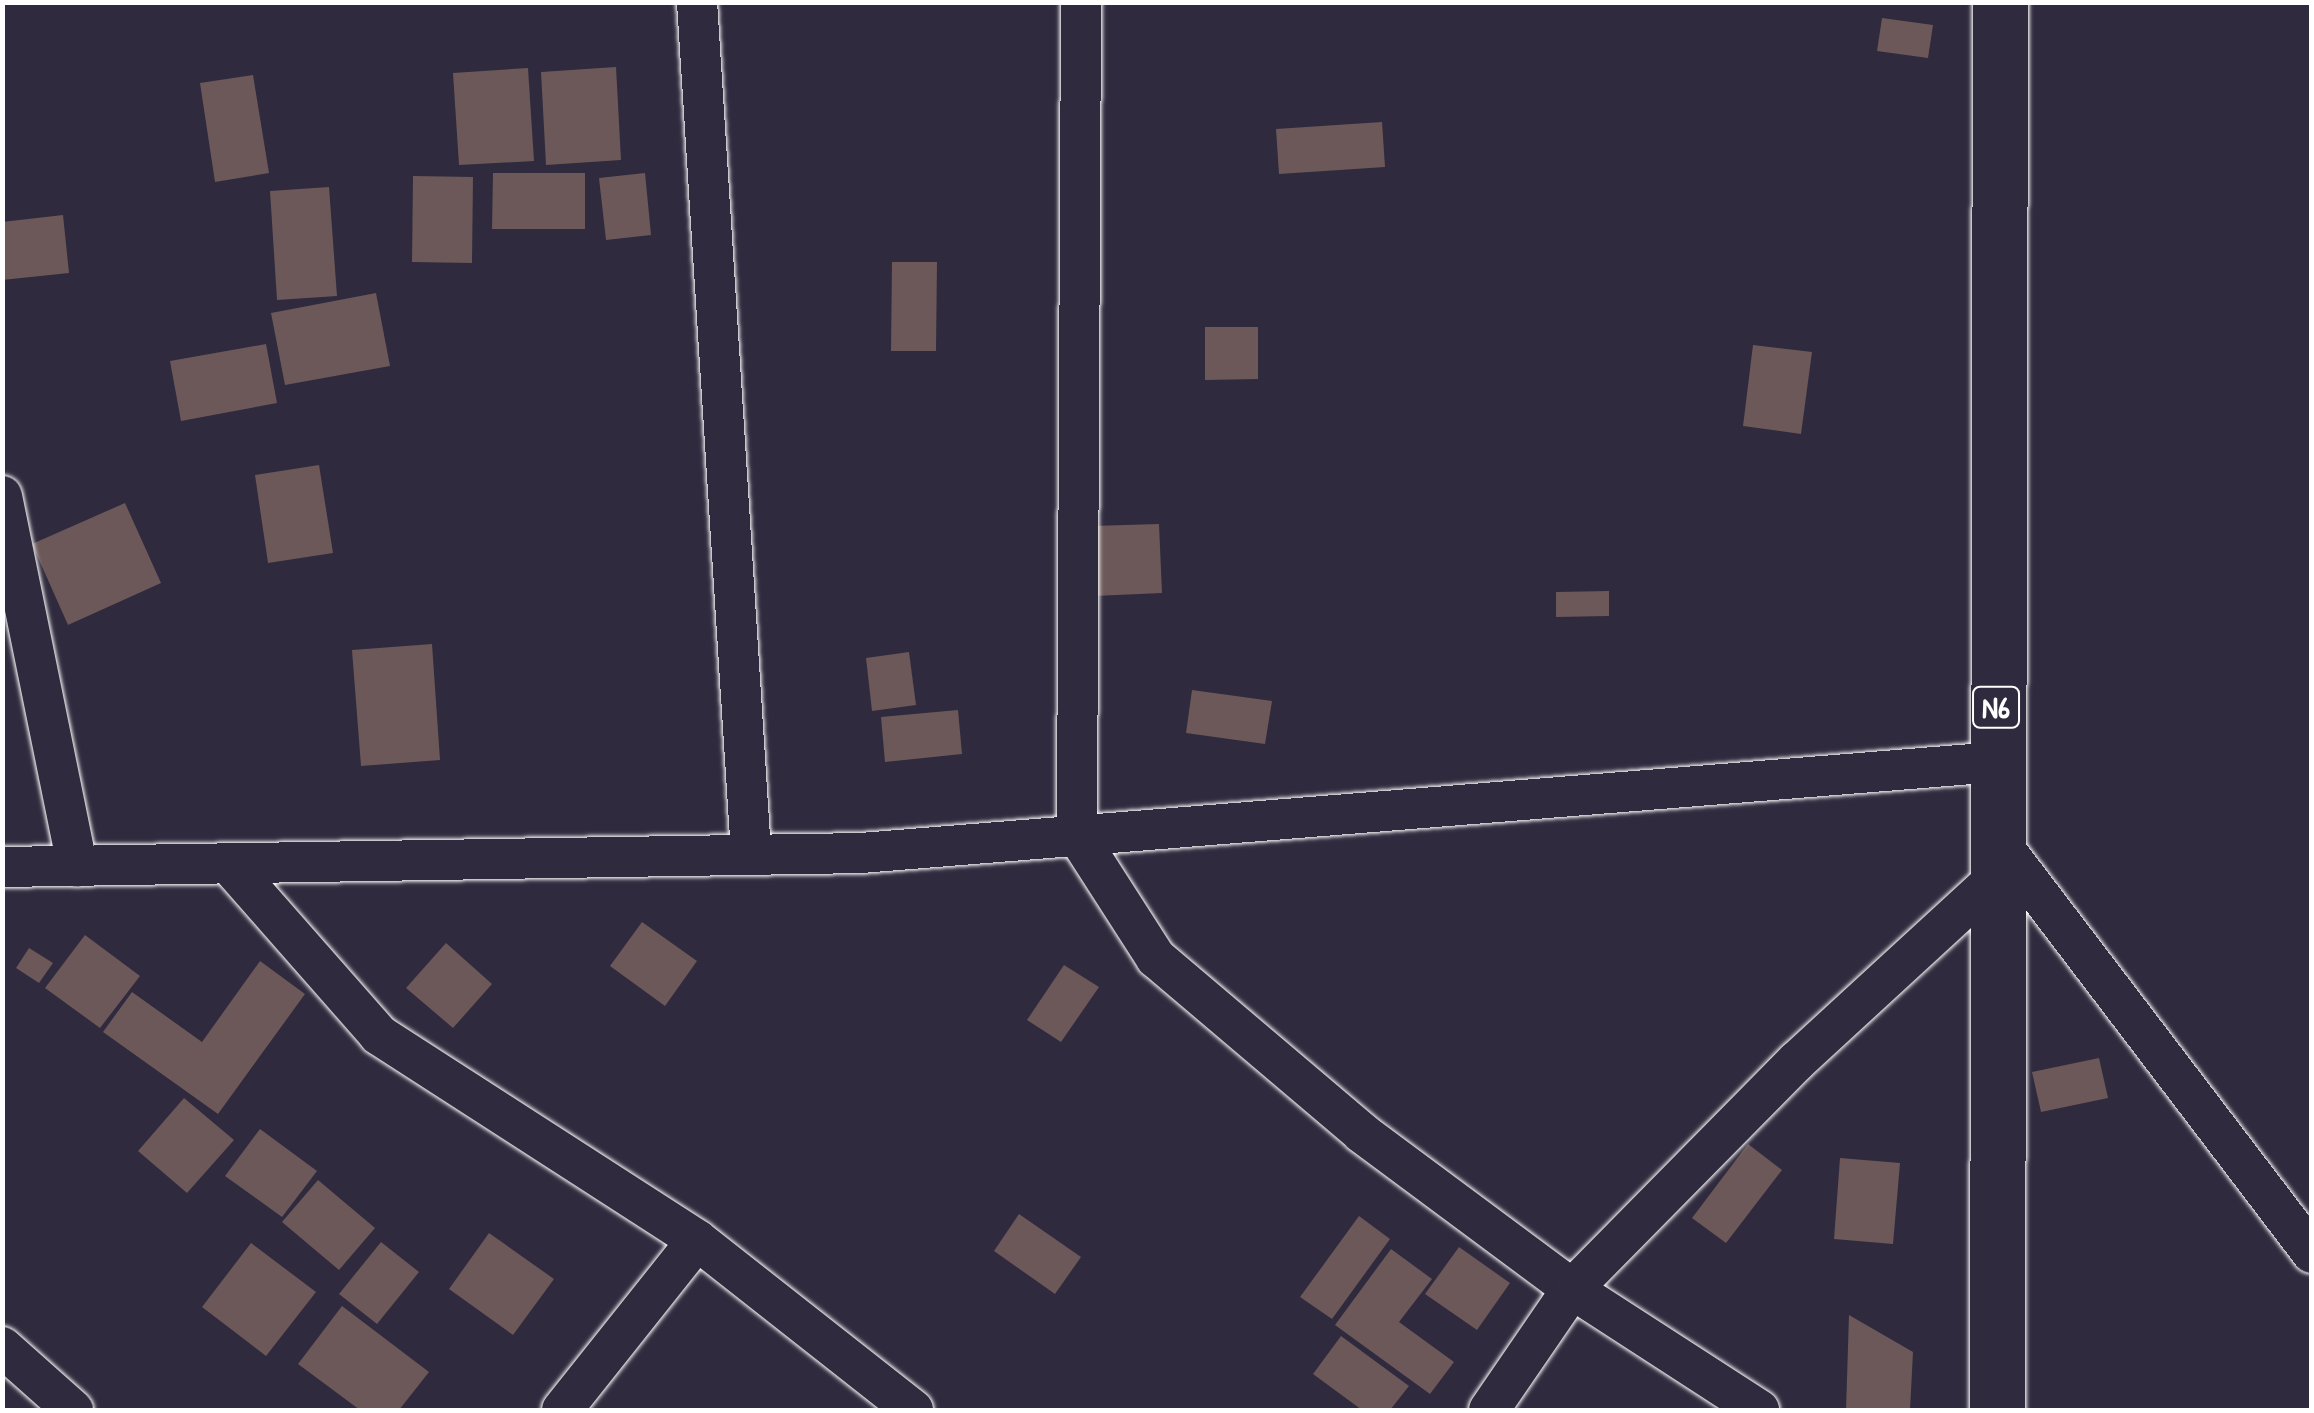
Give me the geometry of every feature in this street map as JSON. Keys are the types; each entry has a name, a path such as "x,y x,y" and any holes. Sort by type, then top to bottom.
{"highway":[{"name":"N6","path":"1998,1410 2000,2"}],"street":[{"path":"698,2 751,854"},
{"path":"1082,2 1077,835 1156,958 1362,1132 1572,1289 1759,1410"},
{"path":"2,496 77,866"},
{"path":"2,867 751,854 1077,835 1996,762"},
{"path":"1489,1410 1572,1289 1997,858 2312,1253"},
{"path":"229,864 379,1034 697,1240 913,1410"},
{"path":"562,1410 697,1240"},
{"path":"2,1347 73,1410"}],"building":[{"path":"1882,18 1933,25 1928,58 1877,51"},
{"path":"616,67 621,160 546,165 541,72"},
{"path":"528,68 534,161 459,165 453,73"},
{"path":"253,75 269,173 215,182 200,83"},
{"path":"1382,122 1385,167 1279,174 1276,129"},
{"path":"493,173 585,173 585,229 492,229"},
{"path":"645,173 651,235 606,240 599,178"},
{"path":"413,176 473,177 472,263 412,262"},
{"path":"329,187 337,296 277,300 270,191"},
{"path":"63,215 69,273 2,280 2,222"},
{"path":"892,262 937,262 936,351 891,351"},
{"path":"376,293 390,366 285,385 271,313"},
{"path":"1205,327 1258,327 1258,379 1205,380"},
{"path":"266,344 277,403 181,421 170,361"},
{"path":"1753,345 1812,352 1801,434 1743,426"},
{"path":"319,465 333,553 268,563 255,475"},
{"path":"125,503 161,583 68,625 32,544"},
{"path":"1159,524 1162,593 1094,596 1091,526"},
{"path":"1609,591 1609,616 1556,617 1556,592"},
{"path":"432,644 440,760 361,766 352,650"},
{"path":"909,652 916,705 872,711 866,658"},
{"path":"1192,690 1272,701 1265,744 1186,733"},
{"path":"958,710 962,754 885,762 881,717"},
{"path":"642,922 697,961 665,1006 610,966"},
{"path":"85,935 140,976 100,1028 45,988"},
{"path":"446,943 492,984 453,1028 406,988"},
{"path":"29,948 53,963 39,983 16,968"},
{"path":"260,961 305,994 218,1114 103,1032 132,992 202,1042"},
{"path":"1064,965 1099,987 1061,1042 1027,1020"},
{"path":"2099,1058 2108,1098 2041,1112 2032,1072"},
{"path":"184,1098 234,1140 187,1193 138,1151"},
{"path":"260,1129 317,1171 282,1217 225,1176"},
{"path":"1748,1144 1782,1170 1726,1243 1692,1218"},
{"path":"1840,1158 1900,1163 1893,1244 1834,1239"},
{"path":"318,1180 375,1228 339,1270 282,1222"},
{"path":"1019,1214 1081,1257 1055,1294 994,1251"},
{"path":"1359,1216 1390,1239 1332,1319 1300,1297"},
{"path":"489,1233 554,1279 513,1335 449,1289"},
{"path":"381,1242 419,1272 377,1324 339,1294"},
{"path":"251,1243 316,1292 266,1356 202,1307"},
{"path":"1459,1247 1510,1283 1477,1330 1425,1294"},
{"path":"1391,1249 1432,1279 1399,1322 1454,1362 1430,1394 1335,1325"},
{"path":"342,1306 429,1372 399,1410 360,1410 298,1364"},
{"path":"1849,1315 1913,1352 1910,1410 1846,1410"},
{"path":"1341,1336 1409,1386 1390,1410 1362,1410 1313,1374"}]}
